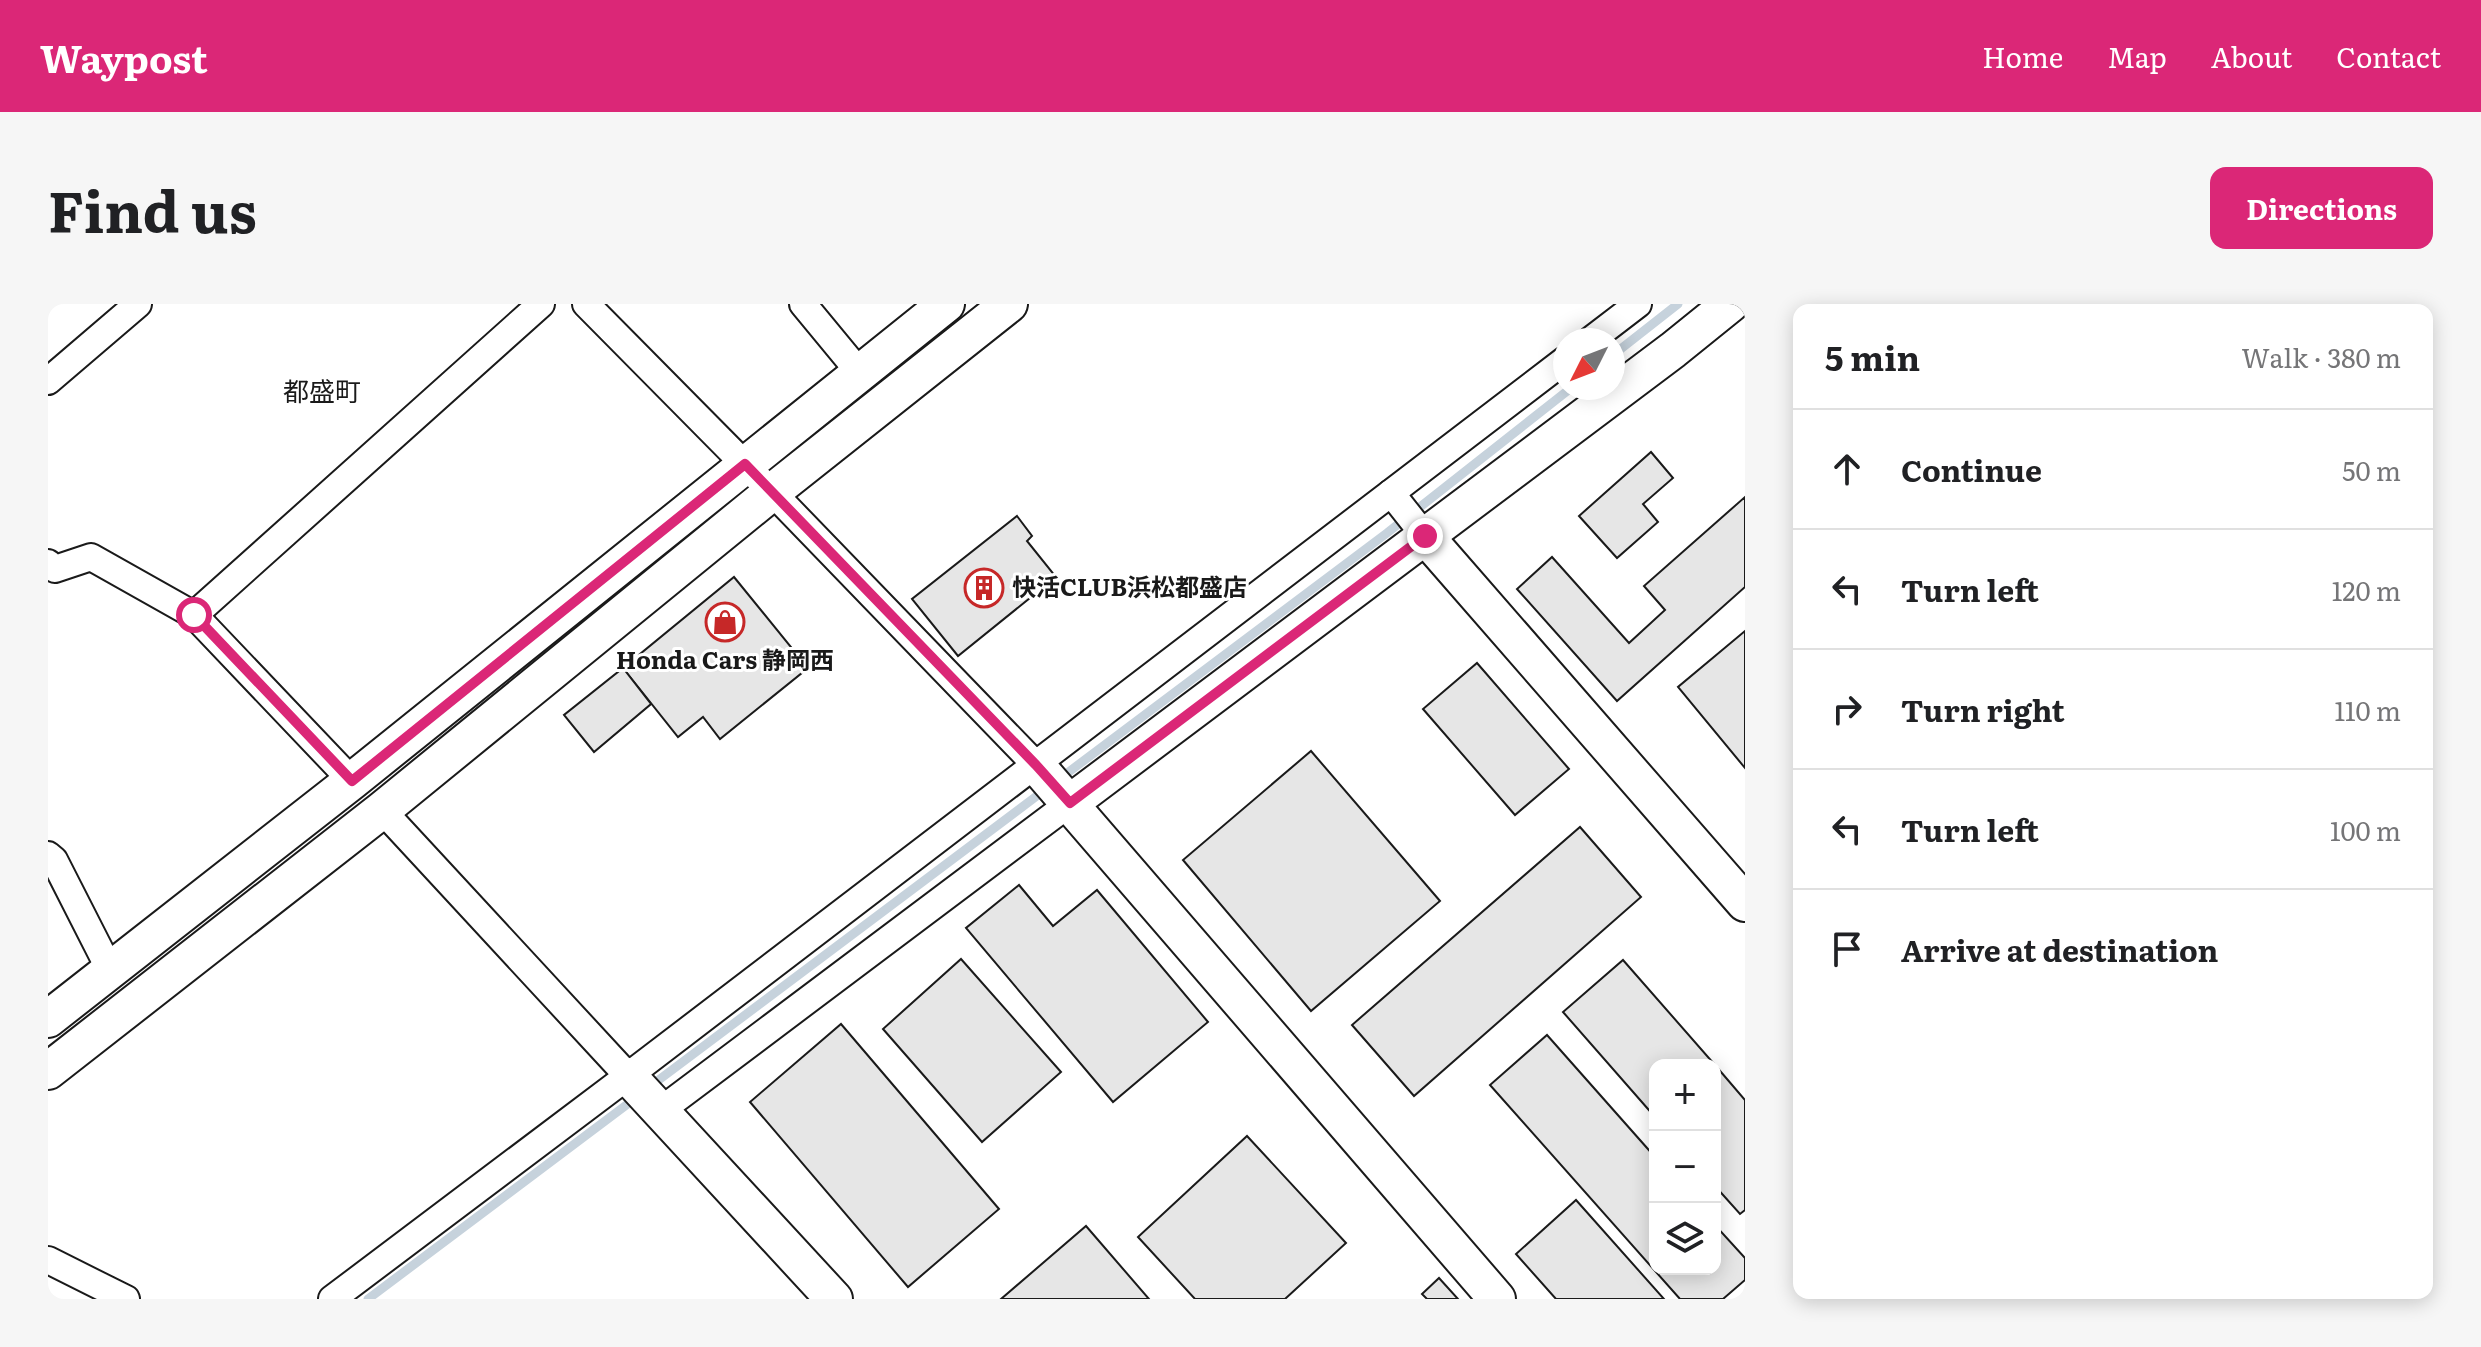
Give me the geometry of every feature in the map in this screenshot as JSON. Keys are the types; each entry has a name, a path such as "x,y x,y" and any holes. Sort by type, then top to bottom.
{"street":[{"path":"48,381 138,304"},
{"path":"194,615 541,304"},
{"path":"586,304 1036,765 1497,1299"},
{"path":"803,304 860,373"},
{"path":"48,1019 352,781 946,304"},
{"path":"48,1071 382,810 772,492 1009,304"},
{"path":"1607,328 1638,304"},
{"path":"660,1111 1673,350 1730,304"},
{"path":"332,1299 1553,369"},
{"path":"1391,493 1745,903"},
{"path":"48,563 55,569 91,557 194,615 352,781"},
{"path":"382,810 834,1299"},
{"path":"48,855 54,860 110,970"},
{"path":"48,1260 126,1299"}],"building":[{"path":"1651,452 1673,478 1643,504 1658,522 1617,558 1579,516"},
{"path":"1745,497 1745,587 1617,701 1517,589 1552,557 1629,643 1665,610 1644,586"},
{"name":"快活CLUB浜松都盛店","path":"1017,516 1032,536 1027,541 1056,577 958,656 912,599"},
{"name":"Honda Cars 静岡西","path":"734,577 808,668 720,739 703,717 678,737 623,668"},
{"path":"1745,631 1745,768 1678,687"},
{"path":"1477,663 1569,769 1515,815 1423,709"},
{"path":"623,668 651,704 594,752 564,715"},
{"path":"1311,751 1440,901 1311,1011 1183,860"},
{"path":"1580,827 1641,897 1414,1096 1352,1025"},
{"path":"1019,885 1053,926 1097,890 1208,1022 1113,1102 966,928"},
{"path":"961,959 1061,1072 982,1142 883,1029"},
{"path":"1623,960 1710,1059 1649,1059 1649,1110 1563,1012"},
{"path":"841,1024 999,1209 908,1287 750,1102"},
{"path":"1547,1035 1649,1150 1649,1264 1490,1085"},
{"path":"1721,1072 1745,1100 1745,1210 1740,1214 1721,1193"},
{"path":"1247,1136 1346,1243 1285,1299 1195,1299 1138,1237"},
{"path":"1576,1200 1664,1299 1556,1299 1516,1254"},
{"path":"1086,1226 1149,1299 1001,1299"},
{"path":"1721,1232 1745,1258 1745,1280 1723,1299 1680,1299 1659,1275 1721,1275"},
{"path":"1439,1278 1458,1299 1427,1299 1422,1294"}],"waterway":[{"path":"1625,346 1678,304"},
{"path":"1058,780 1387,533 1556,400"},
{"path":"648,1088 1046,789"},
{"path":"368,1299 637,1097"}],"place":[{"name":"快活CLUB浜松都盛店","path":"984,588"},
{"name":"Honda Cars 静岡西","path":"725,622"}],"district":[{"name":"都盛町","path":"322,392"}],"route":[{"path":"194,615 352,781 745,464 1070,803 1425,536"}]}
